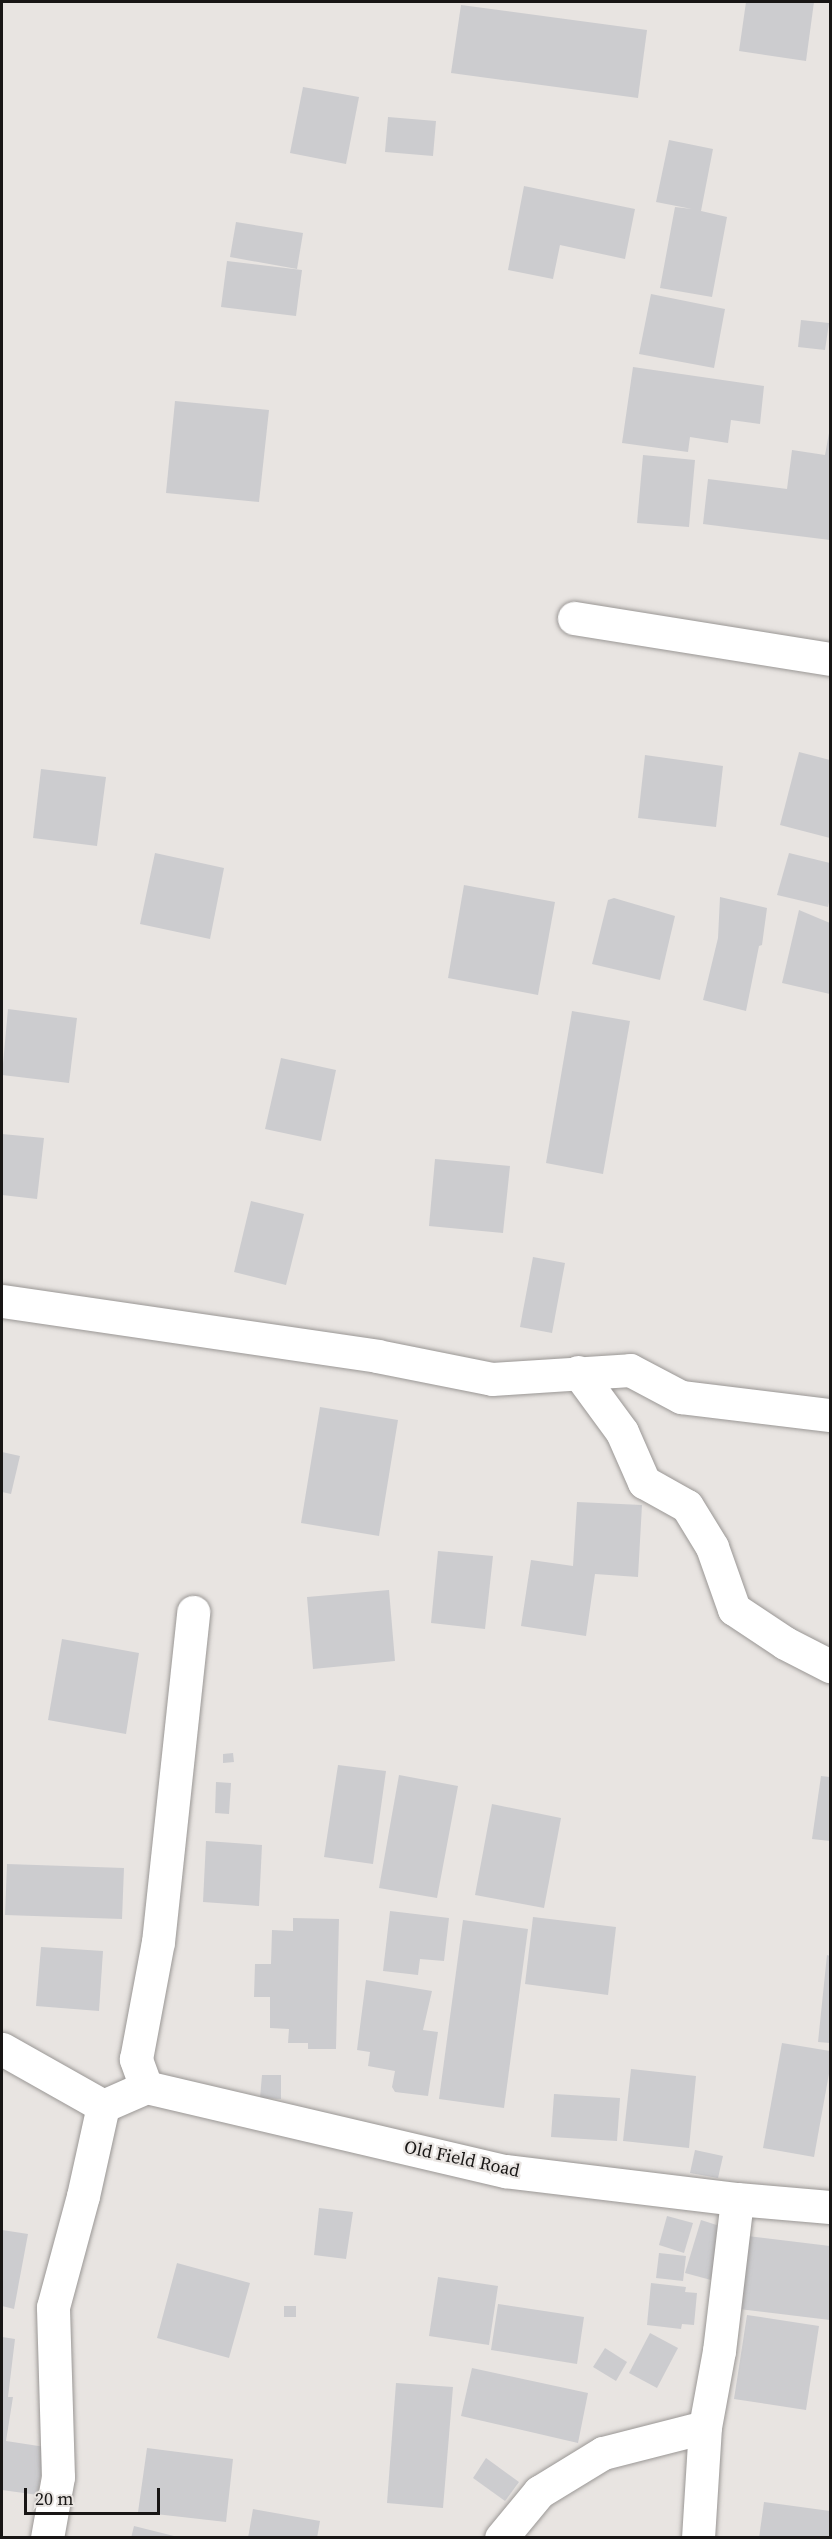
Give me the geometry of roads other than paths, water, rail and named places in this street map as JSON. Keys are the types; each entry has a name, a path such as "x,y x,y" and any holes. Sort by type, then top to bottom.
{"street":[{"path":"574,618 831,658"},
{"path":"2,1301 377,1356 492,1380 630,1370 681,1397 831,1415"},
{"path":"578,1372 622,1432 644,1482 687,1506 712,1547 734,1610 785,1643 831,1666"},
{"path":"103,2106 146,2087 136,2059 158,1942 193,1612"},
{"path":"2,2049 103,2106"},
{"name":"Old Field Road","path":"146,2087 505,2171 737,2199 831,2207"},
{"path":"47,2538 58,2477 53,2307 83,2196 103,2106"},
{"path":"698,2538 705,2427 719,2351 737,2199"},
{"path":"501,2538 539,2493 603,2453 705,2427"}]}
